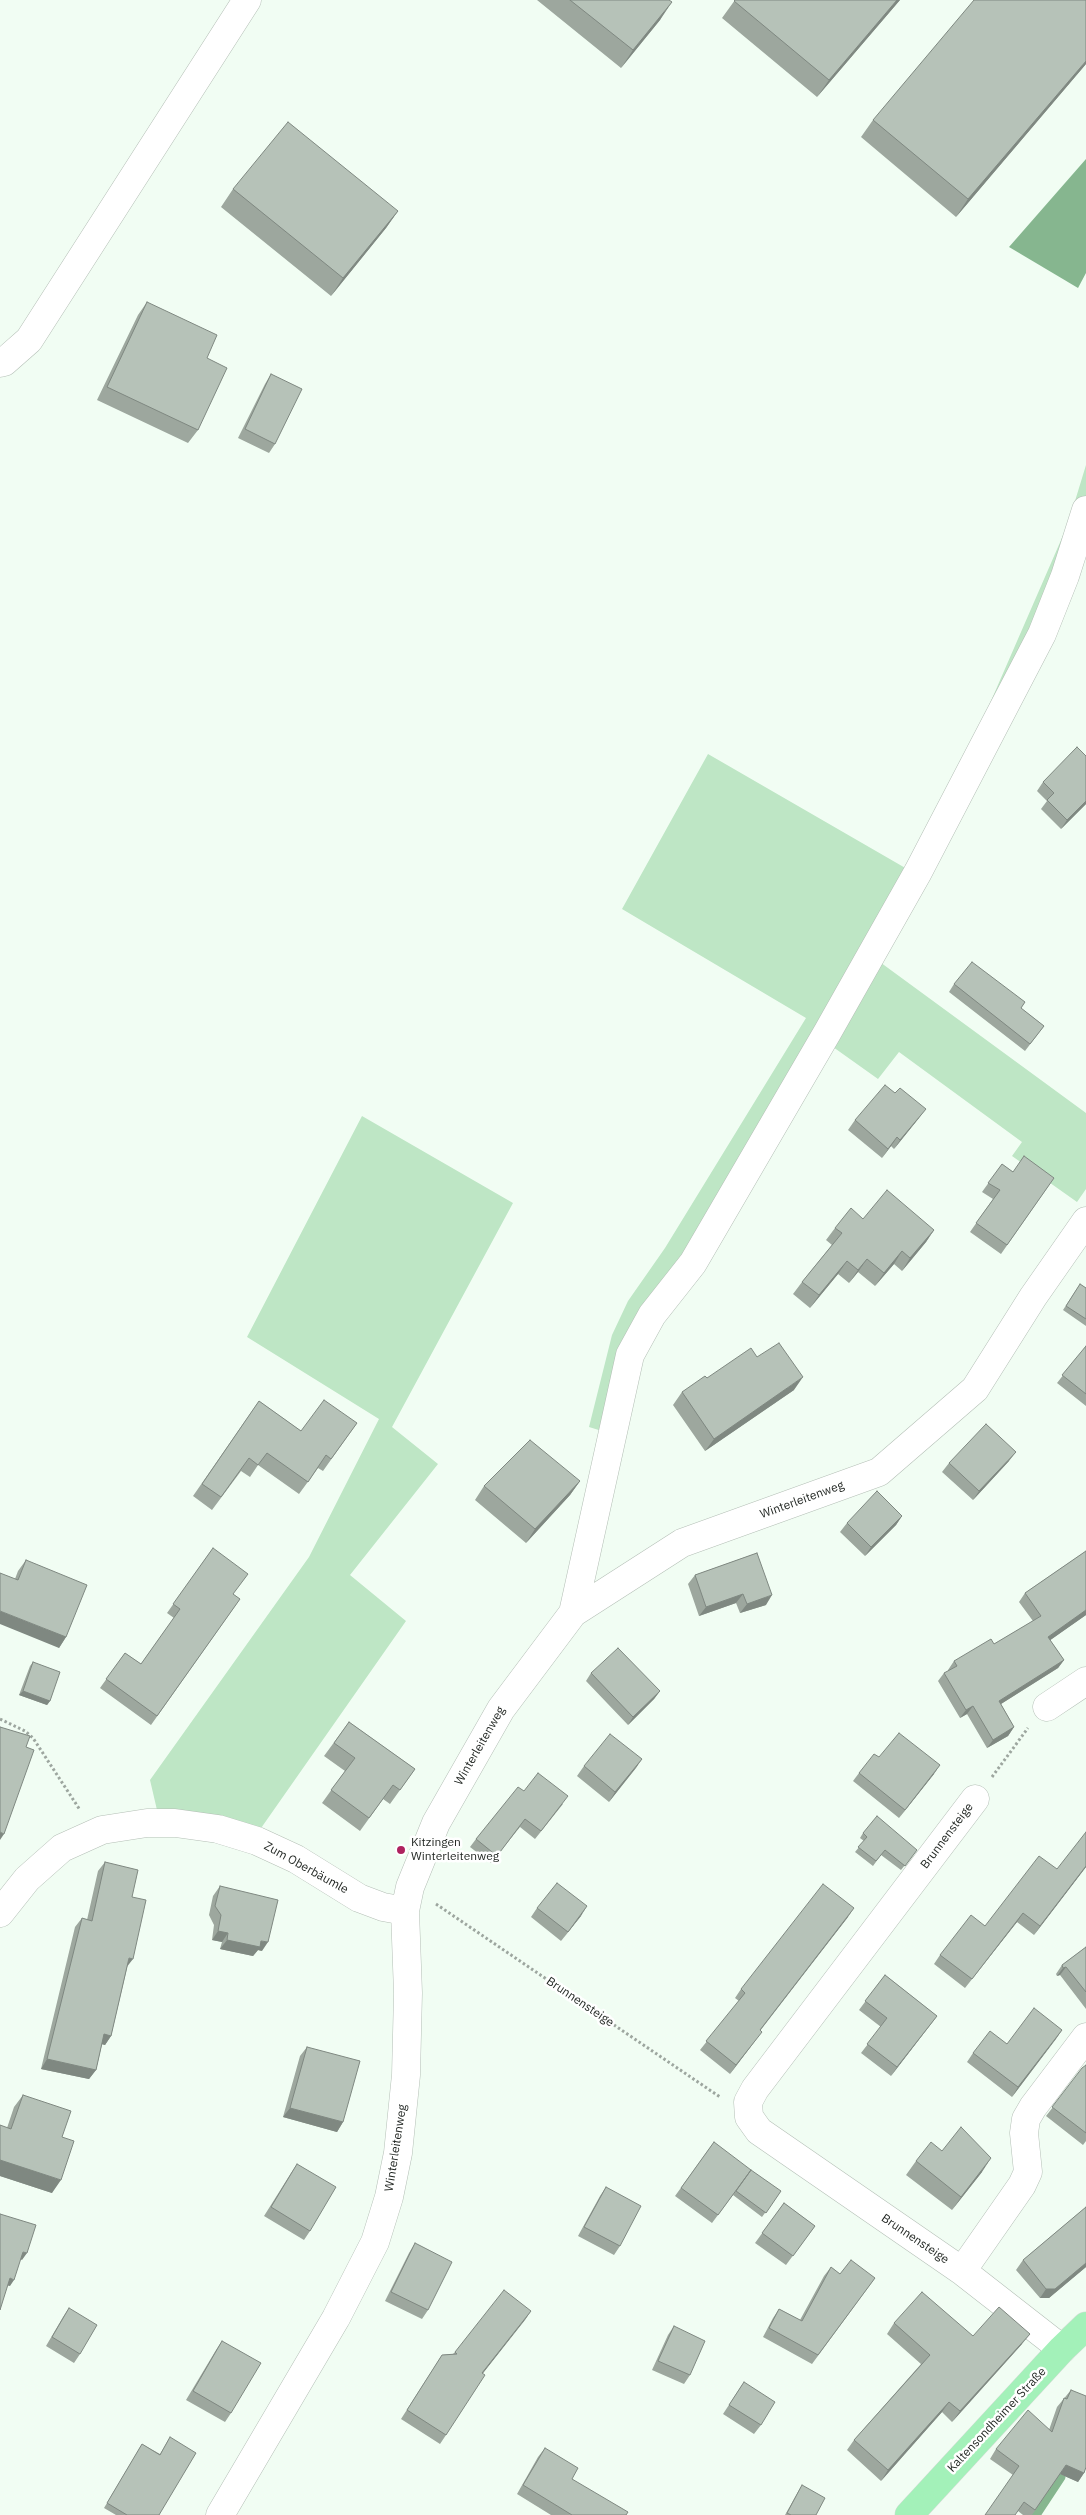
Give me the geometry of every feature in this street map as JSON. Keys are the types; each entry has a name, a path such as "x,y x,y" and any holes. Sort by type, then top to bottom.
{"main road":[{"name":"Kaltensondheimer Straße","path":"909,2515 1062,2349 1086,2326"}],"street":[{"path":"0,363 4,362 29,340 247,0"},
{"path":"573,1613 630,1355 652,1315 693,1263 918,872 1042,634 1065,576 1086,510"},
{"name":"Winterleitenweg","path":"220,2515 336,2318 375,2242 389,2197 398,2154 406,2075 408,1899 436,1823 501,1708 573,1613 682,1543 879,1472 975,1389 1033,1297 1086,1220"},
{"path":"1047,1707 1086,1681"},
{"name":"Brunnensteige","path":"976,1799 755,2089 748,2102 749,2117 759,2132 962,2271 1062,2349"},
{"name":"Zum Oberbäumle","path":"0,1913 26,1879 62,1848 95,1833 137,1823 175,1823 218,1829 257,1841 296,1859 359,1898 383,1907 408,1899"},
{"name":"Brunnensteige","path":"962,2271 1022,2185 1028,2172 1024,2133 1026,2119 1086,2037"}],"path":[{"path":"976,1799 1036,1717 1047,1707"},
{"path":"0,1719 25,1731 32,1738 95,1833"},
{"name":"Brunnensteige","path":"408,1899 749,2117"}],"shaded area":[{"path":"1086,159 1086,273 1078,288 1009,247"},
{"path":"1086,465 1086,502 1063,577 974,740 1068,524"},
{"path":"708,754 914,873 602,1431 589,1427 612,1335 628,1301 665,1248 806,1018 622,909"},
{"path":"873,957 1086,1113 1086,1189 1077,1202 1012,1156 1022,1142 899,1052 878,1079 826,1042"},
{"path":"362,1116 513,1203 392,1427 438,1464 350,1575 406,1621 259,1831 157,1810 150,1780 309,1557 379,1419 247,1337"}],"building":[{"path":"570,0 669,0 672,2 633,50"},
{"path":"735,0 897,0 829,80"},
{"path":"974,0 1086,0 1086,61 968,199 873,120"},
{"path":"288,122 398,211 343,278 233,189"},
{"path":"147,302 217,335 207,358 227,368 198,430 107,387"},
{"path":"271,374 302,389 275,444 245,429"},
{"path":"1077,747 1086,756 1086,801 1067,820 1047,800 1054,793 1043,782"},
{"path":"972,962 1025,1002 1021,1008 1044,1026 1030,1044 954,984"},
{"path":"885,1085 895,1093 900,1088 926,1109 900,1140 897,1137 888,1149 855,1120"},
{"path":"1024,1156 1054,1178 1007,1245 976,1223 1000,1190 988,1183 1002,1164 1013,1172"},
{"path":"887,1190 934,1230 910,1258 902,1251 884,1273 867,1259 858,1270 847,1261 819,1295 802,1282 842,1233 835,1228 851,1208 863,1219"},
{"path":"1080,1284 1086,1288 1086,1319 1066,1306"},
{"path":"779,1343 803,1377 714,1439 682,1392 705,1376 707,1378 751,1348 757,1357"},
{"path":"1086,1346 1086,1394 1062,1375"},
{"path":"324,1400 357,1423 331,1459 326,1455 308,1482 267,1453 258,1465 249,1458 221,1497 202,1484 259,1401 301,1431"},
{"path":"986,1424 1016,1452 979,1491 949,1463"},
{"path":"530,1440 580,1481 535,1529 484,1486"},
{"path":"877,1491 902,1516 871,1547 847,1523"},
{"path":"213,1548 248,1574 233,1594 240,1599 157,1716 106,1679 125,1653 141,1664 180,1609 173,1604"},
{"path":"1086,1551 1086,1610 1048,1637 1064,1660 999,1701 1014,1727 993,1740 973,1706 966,1710 944,1673 957,1666 954,1661 991,1639 994,1644 1041,1616 1025,1593"},
{"path":"757,1553 772,1595 747,1604 743,1594 706,1607 695,1575"},
{"path":"26,1560 87,1585 66,1637 0,1611 0,1573 18,1580"},
{"path":"618,1648 660,1691 633,1717 591,1673"},
{"path":"33,1662 60,1672 50,1701 23,1691"},
{"path":"349,1722 415,1769 400,1790 393,1785 369,1818 331,1790 355,1758 334,1743"},
{"path":"0,1727 30,1736 26,1747 34,1750 4,1834 0,1832"},
{"path":"899,1733 940,1765 905,1810 859,1773 874,1754 879,1757"},
{"path":"610,1734 642,1759 615,1792 584,1766"},
{"path":"538,1773 568,1796 541,1831 525,1819 497,1856 476,1839 518,1787 524,1791"},
{"path":"877,1816 917,1850 905,1866 885,1850 876,1861 858,1847 867,1837 863,1833"},
{"path":"1086,1832 1086,1866 1040,1926 1023,1913 972,1979 940,1955 971,1915 985,1926 1039,1856 1057,1869"},
{"path":"105,1862 138,1870 132,1897 146,1900 133,1959 129,1958 111,2036 104,2034 96,2070 47,2059 82,1918 92,1921"},
{"path":"557,1883 587,1906 568,1932 537,1908"},
{"path":"823,1884 854,1908 760,2030 762,2032 736,2065 706,2041 745,1993 741,1989"},
{"path":"220,1886 278,1900 268,1942 261,1941 260,1947 227,1940 228,1933 218,1931 221,1915 215,1906"},
{"path":"1086,1947 1086,1992 1066,1967 1063,1968 1062,1965"},
{"path":"885,1975 937,2016 897,2067 867,2044 887,2018 865,2001"},
{"path":"1034,2008 1062,2030 1018,2087 973,2053 990,2031 1007,2044"},
{"path":"307,2047 360,2061 343,2122 290,2108"},
{"path":"1086,2065 1086,2133 1052,2107"},
{"path":"23,2095 71,2111 62,2137 74,2141 61,2180 0,2160 0,2125 11,2129"},
{"path":"961,2127 991,2158 961,2197 916,2161 931,2142 942,2151"},
{"path":"714,2142 751,2170 718,2215 681,2188"},
{"path":"297,2164 336,2187 310,2231 271,2207"},
{"path":"751,2170 781,2191 766,2213 736,2191"},
{"path":"606,2187 641,2206 620,2246 584,2227"},
{"path":"784,2203 815,2226 793,2256 762,2233"},
{"path":"1086,2207 1086,2263 1055,2289 1046,2289 1023,2260"},
{"path":"0,2214 36,2225 27,2253 23,2252 14,2280 10,2278 0,2310"},
{"path":"415,2243 452,2262 428,2310 391,2292"},
{"path":"851,2260 875,2278 818,2355 769,2328 779,2309 802,2321 831,2267 840,2274"},
{"path":"504,2290 531,2311 482,2373 485,2375 446,2435 407,2410 442,2355 457,2354 455,2352"},
{"path":"922,2292 973,2336 999,2307 1030,2334 960,2411 949,2402 888,2470 854,2440 930,2355 894,2323"},
{"path":"69,2308 97,2325 80,2354 52,2337"},
{"path":"674,2326 705,2341 690,2375 658,2361"},
{"path":"222,2341 261,2363 231,2413 193,2391"},
{"path":"744,2382 775,2402 761,2425 729,2405"},
{"path":"1071,2390 1086,2396 1086,2467 1084,2473 1066,2465 1035,2510 1024,2502 1015,2515 985,2515 1019,2466 996,2449 1028,2410 1052,2432 1064,2398 1067,2399"},
{"path":"170,2437 196,2453 159,2515 127,2515 107,2503 142,2444 160,2455"},
{"path":"545,2448 578,2468 572,2479 628,2512 626,2515 572,2515 523,2485"},
{"path":"802,2485 825,2498 816,2515 791,2515 787,2513"}],"waterway":[{"path":"1036,2515 1061,2477"}],"place":[{"name":"Kitzingen Winterleitenweg","path":"401,1850"}]}
